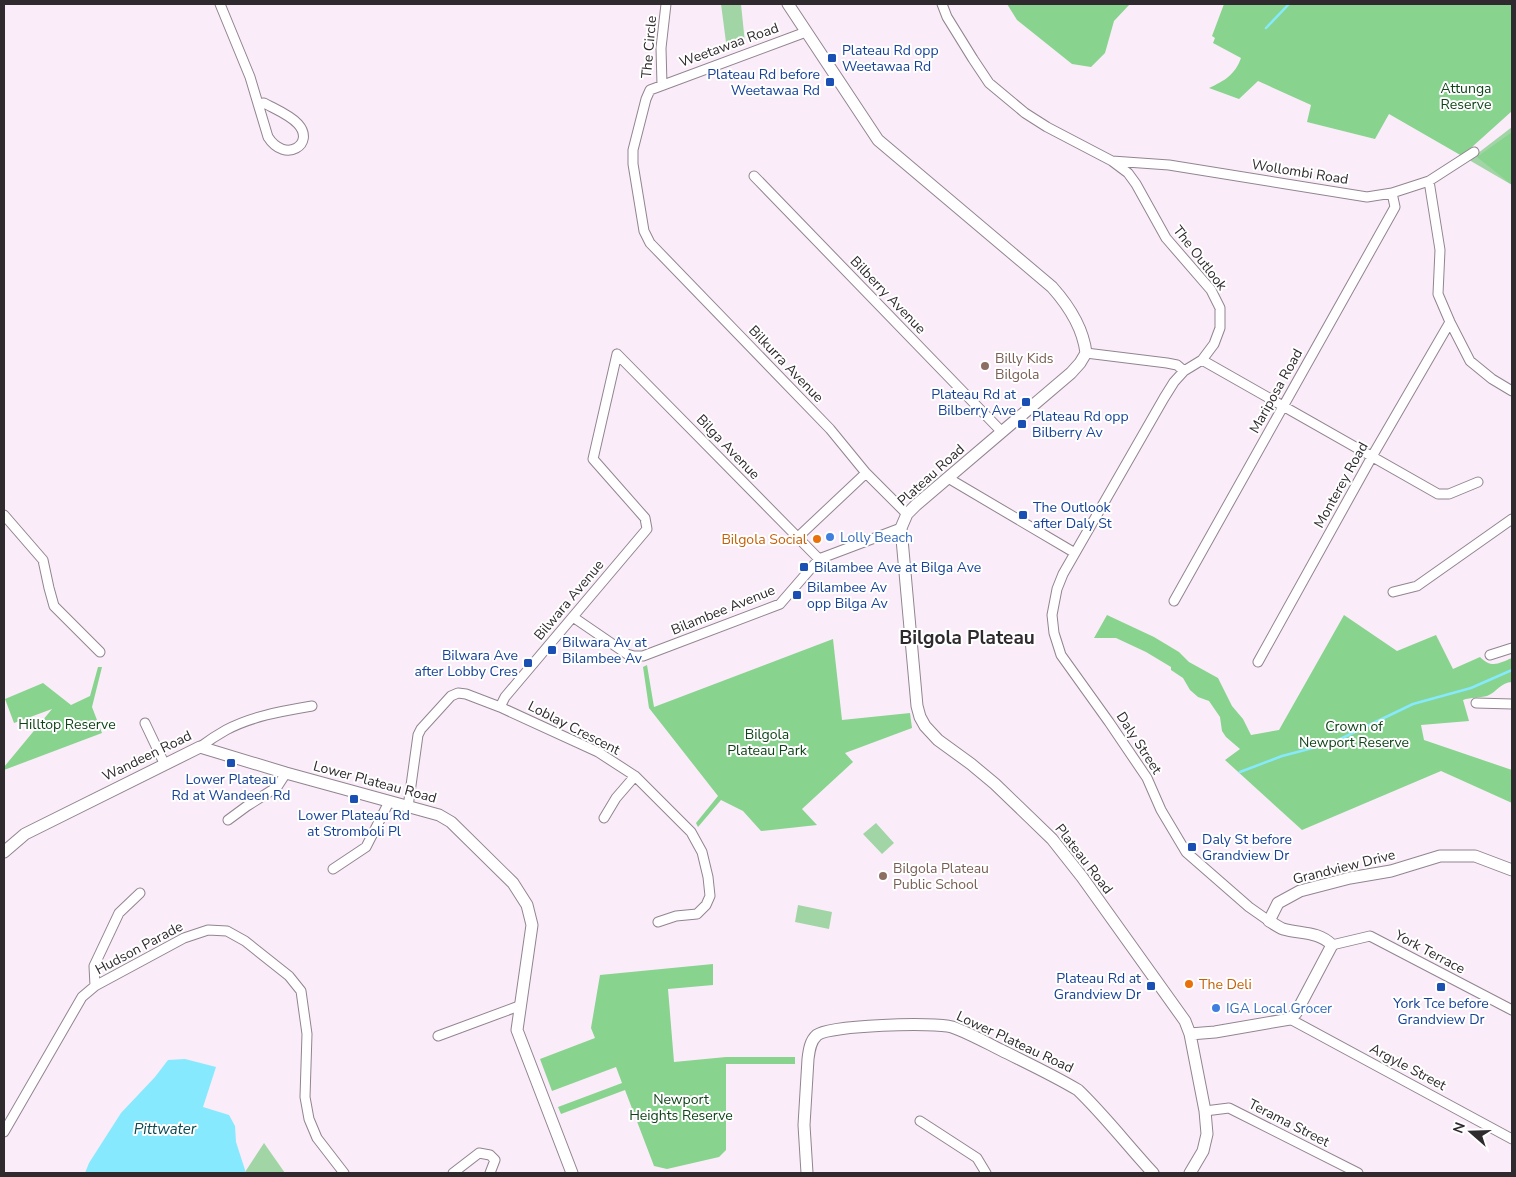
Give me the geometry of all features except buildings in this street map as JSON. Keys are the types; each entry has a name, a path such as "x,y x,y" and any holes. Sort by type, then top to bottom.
{"street":[{"path":"220,4 250,77 258,104 268,137 274,145 288,151 297,148 301,144 303,133 297,122 264,104 258,104"},
{"name":"The Circle","path":"645,233 633,164 633,150 648,94 654,88 662,85 661,48 666,4"},
{"path":"788,4 878,140 1052,287 1065,302 1081,331 1086,353 1167,362 1184,371"},
{"name":"The Outlook","path":"942,4 952,26 989,83 1025,113 1047,127 1112,161 1128,173 1166,238 1211,290 1220,308 1220,328 1214,344 1202,360 1184,371 1174,382 1075,553"},
{"name":"Weetawaa Road","path":"662,85 806,32"},
{"name":"Wollombi Road","path":"1112,161 1169,165 1367,197 1392,193 1429,181 1474,152"},
{"name":"Bilberry Avenue","path":"754,176 1002,432"},
{"path":"1429,181 1440,250 1438,294 1470,361 1512,392"},
{"name":"Mariposa Road","path":"1174,601 1395,207 1392,193"},
{"name":"Bilkurra Avenue","path":"645,233 650,243 830,428 866,473 907,514"},
{"name":"Monterey Road","path":"1258,662 1372,457 1450,322"},
{"name":"Plateau Road","path":"1086,353 1071,373 907,514 901,528 917,706 922,721 938,740 995,784 1052,839 1082,877 1185,1021 1190,1034 1205,1112 1207,1134 1203,1151 1190,1173"},
{"name":"Bilga Avenue","path":"617,354 797,538 819,558"},
{"name":"Bilwara Avenue","path":"500,707 505,697 648,529 644,518 593,459 617,354"},
{"path":"1202,360 1438,494 1449,494 1478,482"},
{"path":"797,538 866,473"},
{"path":"948,478 1075,553"},
{"path":"4,515 43,560 54,606 100,652"},
{"path":"1393,592 1417,586 1512,519"},
{"name":"Bilambee Avenue","path":"573,617 627,654 643,656 780,604 819,558 901,528"},
{"name":"Daly Street","path":"1075,553 1057,589 1052,615 1054,633 1060,655 1147,778 1161,810 1186,852 1249,907 1268,921"},
{"path":"1490,655 1512,648"},
{"path":"408,807 420,729 451,696 458,693 466,694 500,707"},
{"path":"1476,703 1512,704"},
{"name":"Wandeen Road","path":"4,852 25,834 164,763 200,747 227,729 272,714 312,706"},
{"name":"Loblay Crescent","path":"500,707 598,752 635,776 691,832 702,852 710,896 706,905 697,914 676,916 658,922"},
{"path":"145,723 164,763"},
{"name":"Lower Plateau Road","path":"200,747 439,815 450,822 513,883 527,905 532,925 517,1030 572,1173"},
{"path":"228,820 277,787 286,773"},
{"path":"604,818 616,798 635,776"},
{"path":"333,869 366,847 389,802"},
{"name":"Grandview Drive","path":"1268,921 1278,903 1300,891 1350,878 1391,872 1440,856 1475,856 1512,870"},
{"path":"95,986 94,966 118,913 140,893"},
{"path":"1190,1034 1215,1032 1290,1019 1296,1013 1332,945 1317,934 1282,928 1268,921"},
{"name":"Hudson Parade","path":"4,1132 82,997 95,986 184,938 208,930 227,931 266,957 289,976 300,991 307,1034 305,1097 309,1119 317,1138 344,1173"},
{"name":"York Terrace","path":"1332,945 1370,936 1512,1010"},
{"path":"438,1036 519,1006"},
{"name":"Argyle Street","path":"1290,1019 1512,1139"},
{"name":"Lower Plateau Road","path":"808,1173 804,1125 808,1059 812,1040 818,1034 828,1030 939,1025 963,1031 1078,1090 1093,1104 1153,1173"},
{"name":"Terama Street","path":"1205,1112 1229,1108 1358,1173"},
{"path":"920,1121 977,1158 986,1173"},
{"path":"454,1173 479,1153 490,1155 495,1160 490,1173"}],"green space":[{"path":"721,4 741,4 745,43 727,50"},
{"path":"1007,4 1130,4 1114,21 1105,53 1091,67 1072,64 1017,20"},
{"path":"1224,4 1512,4 1512,111 1462,156 1389,114 1375,139 1307,122 1311,105 1258,81 1239,99 1209,88 1228,77 1236,69 1241,58 1213,43 1215,38 1212,36"},
{"name":"Attunga Reserve","path":"1512,127 1512,185 1469,160"},
{"name":"Attunga Reserve","path":"1512,132 1512,185 1477,157"},
{"name":"Crown of Newport Reserve","path":"1107,615 1154,637 1179,652 1189,662 1218,678 1232,706 1243,719 1251,735 1279,730 1344,615 1397,651 1436,635 1453,669 1480,657 1492,664 1512,658 1512,682 1502,685 1487,696 1463,700 1469,721 1421,725 1424,740 1512,770 1512,803 1441,771 1302,830 1225,760 1240,749 1222,731 1220,717 1209,701 1198,697 1190,690 1183,678 1171,670 1171,667 1146,652 1116,638 1094,638"},
{"name":"Bilgola Plateau Park","path":"833,639 842,720 910,713 912,728 845,753 853,762 802,809 817,825 761,831 743,811 721,800 698,827 696,823 718,796 649,708 643,667 647,665 654,707"},
{"name":"Hilltop Reserve","path":"98,667 102,667 92,707 102,733 4,770 4,767 52,709 14,723 5,699 43,683 71,705 90,696"},
{"path":"876,823 894,843 882,854 863,834"},
{"path":"798,905 832,912 829,929 795,922"},
{"name":"Newport Heights Reserve","path":"713,964 713,985 668,989 674,1062 726,1057 795,1057 795,1064 726,1064 726,1150 719,1157 667,1169 654,1166 625,1090 561,1114 558,1107 622,1083 616,1067 552,1091 540,1059 595,1038 591,1028 600,975"},
{"path":"264,1143 285,1173 245,1172"}],"water":[{"name":"Pittwater","path":"185,1059 216,1067 203,1107 229,1115 235,1126 236,1142 246,1173 85,1173 89,1163 121,1113 155,1077 168,1060"}],"waterway":[{"path":"1266,28 1289,4"},
{"path":"1240,772 1282,756 1332,743 1413,704 1471,688 1512,670"}],"place":[{"name":"Plateau Rd opp Weetawaa Rd","path":"832,58"},
{"name":"Plateau Rd before Weetawaa Rd","path":"830,82"},
{"name":"Billy Kids Bilgola","path":"985,366"},
{"name":"Plateau Rd at Bilberry Ave","path":"1026,402"},
{"name":"Plateau Rd opp Bilberry Av","path":"1022,424"},
{"name":"The Outlook after Daly St","path":"1023,515"},
{"name":"Lolly Beach","path":"830,537"},
{"name":"Bilgola Social","path":"817,539"},
{"name":"Bilambee Ave at Bilga Ave","path":"804,567"},
{"name":"Bilambee Av opp Bilga Av","path":"797,595"},
{"name":"Bilwara Av at Bilambee Av","path":"552,650"},
{"name":"Bilwara Ave after Lobby Cres","path":"528,663"},
{"name":"Lower Plateau Rd at Wandeen Rd","path":"231,763"},
{"name":"Lower Plateau Rd at Stromboli Pl","path":"354,799"},
{"name":"Daly St before Grandview Dr","path":"1192,847"},
{"name":"Bilgola Plateau Public School","path":"883,876"},
{"name":"The Deli","path":"1189,984"},
{"name":"Plateau Rd at Grandview Dr","path":"1151,986"},
{"name":"York Tce before Grandview Dr","path":"1441,987"},
{"name":"IGA Local Grocer","path":"1216,1008"}],"district":[{"name":"Bilgola Plateau","path":"967,638"}]}
